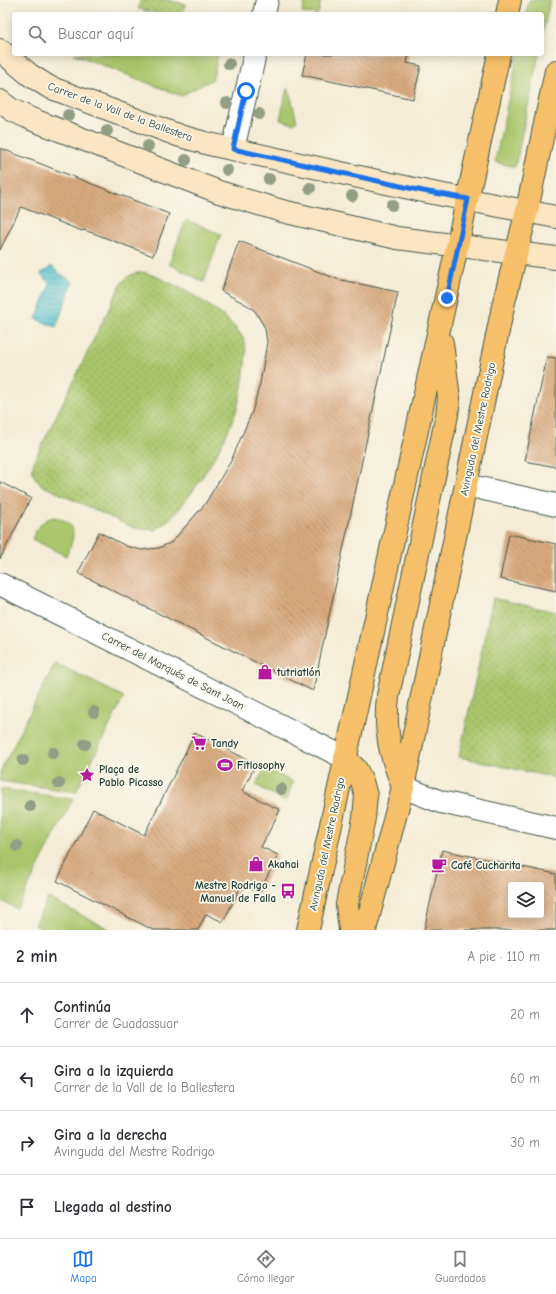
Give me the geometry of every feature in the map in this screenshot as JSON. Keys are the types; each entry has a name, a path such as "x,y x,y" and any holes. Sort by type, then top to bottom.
{"main road":[{"path":"507,12 510,0"},
{"name":"Avinguda del Mestre Rodrigo","path":"308,930 499,56"},
{"name":"Avinguda del Mestre Rodrigo","path":"365,930 403,787 466,485 556,71"},
{"name":"Avinguda del Mestre Rodrigo","path":"403,787 389,746 386,729 386,713 388,696 447,416 449,398 441,323"},
{"name":"Avinguda del Mestre Rodrigo","path":"345,758 356,770 362,781 366,796 364,818 347,904 350,930"}],"street":[{"path":"264,12 267,0"},
{"name":"Carrer de la Vall de la Ballestera","path":"0,50 30,75 49,87 180,136 423,191 527,210 556,217"},
{"path":"233,149 255,56"},
{"path":"0,100 12,110 31,119 233,196 282,211 397,238 556,258"},
{"path":"466,485 556,505"},
{"name":"Carrer del Marqués de Sant Joan","path":"0,584 345,758"},
{"path":"403,787 441,802 556,828"}],"green space":[{"path":"140,0 167,0 185,4 183,12 152,12 138,9"},
{"path":"305,0 321,0 318,12 302,12"},
{"path":"529,0 550,0 544,29 544,12 526,12"},
{"path":"79,56 218,56 213,79 181,96"},
{"path":"518,56 539,56 515,167 495,162"},
{"path":"287,88 289,90 297,121 294,124 280,120"},
{"path":"186,220 221,234 204,282 169,264"},
{"path":"143,272 184,290 216,311 230,322 240,333 246,349 242,388 237,409 224,439 191,494 166,522 155,530 134,528 43,486 37,481 33,472 34,461 121,284 130,275"},
{"path":"54,517 62,519 68,523 73,532 73,537 66,556 32,539 43,522"},
{"path":"493,598 556,612 556,778 459,757"},
{"path":"55,663 124,697 76,792 0,781 0,772"},
{"path":"265,768 293,782 286,802 256,785"},
{"path":"0,789 73,799 17,909 0,900"},
{"path":"48,898 111,930 44,930 35,925"}],"water":[{"path":"52,266 59,273 73,282 56,327 36,319 50,284 40,274"}],"building":[{"path":"307,56 409,56 407,63 421,66 413,99 302,75"},
{"path":"0,148 169,214 153,256 93,233 82,231 21,207 0,250"},
{"path":"239,241 337,279 398,292 313,691 78,573 99,532 126,546 141,550 159,548 172,542 205,504 231,461 252,412 260,384 267,342 265,328 255,311 221,291"},
{"path":"547,357 556,358 556,467 525,461"},
{"path":"0,482 31,498 0,559"},
{"path":"509,534 556,544 556,591 500,579"},
{"path":"195,733 256,764 242,791 280,810 261,847 278,855 259,893 242,884 223,922 206,914 198,930 153,930 57,881 93,809 144,835"},
{"path":"442,850 556,874 556,930 424,930"}],"place":[{"name":"tutriatlón","path":"265,672"},
{"name":"Tandy","path":"199,743"},
{"name":"Fitlosophy","path":"225,765"},
{"name":"Plaça de Pablo Picasso","path":"87,775"},
{"name":"Akahai","path":"256,864"},
{"name":"Café Cucharita","path":"439,865"},
{"name":"Mestre Rodrigo - Manuel de Falla","path":"288,891"}],"route":[{"path":"246,91 233,149 423,191 468,199 447,298"}]}
